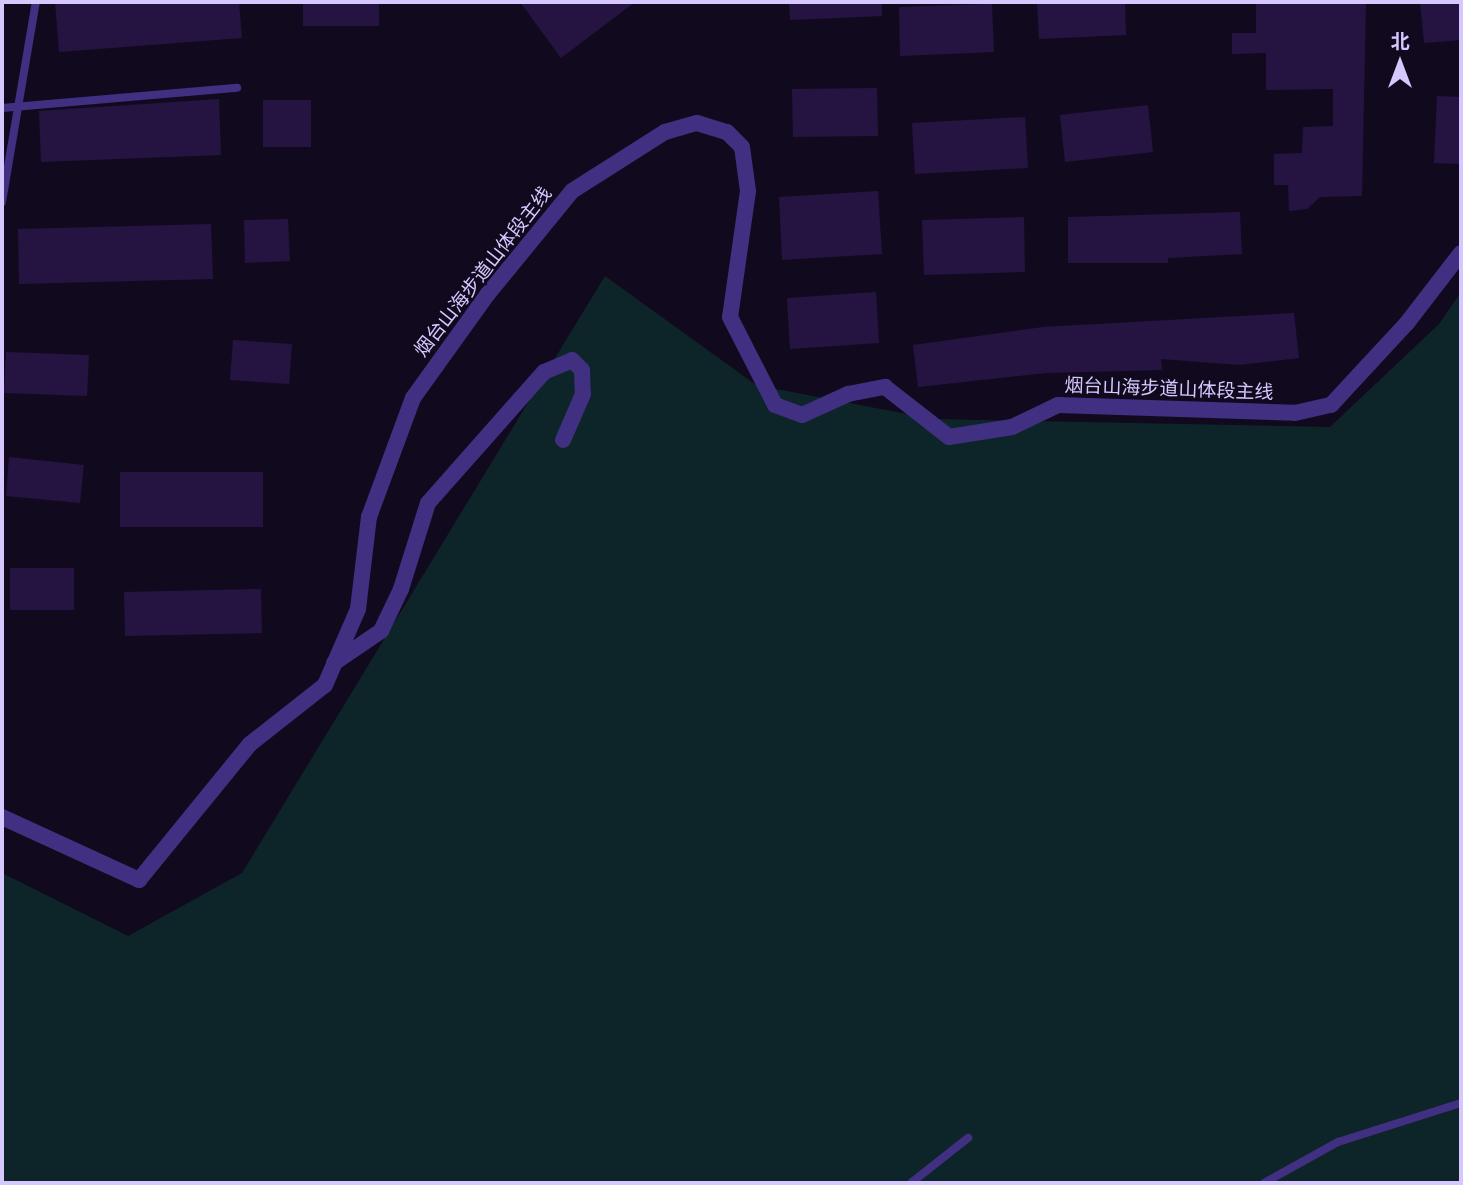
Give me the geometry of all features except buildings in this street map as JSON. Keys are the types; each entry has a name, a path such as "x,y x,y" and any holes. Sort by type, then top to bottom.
{"street":[{"name":"烟台山海步道山体段主线","path":"2,817 139,880 250,744 325,685 358,609 369,517 413,398 487,295 572,191 665,132 697,123 727,132 742,147 748,191 730,317 775,405 802,415 848,394 884,387 949,437 1012,427 1058,405 1295,413 1331,405 1407,323 1461,253"},
{"path":"334,663 381,631 401,589 428,503 544,372 572,360 582,370 583,394 563,440"}],"lane":[{"path":"2,202 36,2"},
{"path":"2,108 17,104 237,88"},
{"path":"1264,1183 1338,1142 1461,1103"},
{"path":"911,1183 968,1138"}],"green space":[{"path":"605,276 756,385 933,419 1330,427 1439,324 1461,292 1461,1183 2,1183 2,873 128,936 242,873"}]}
